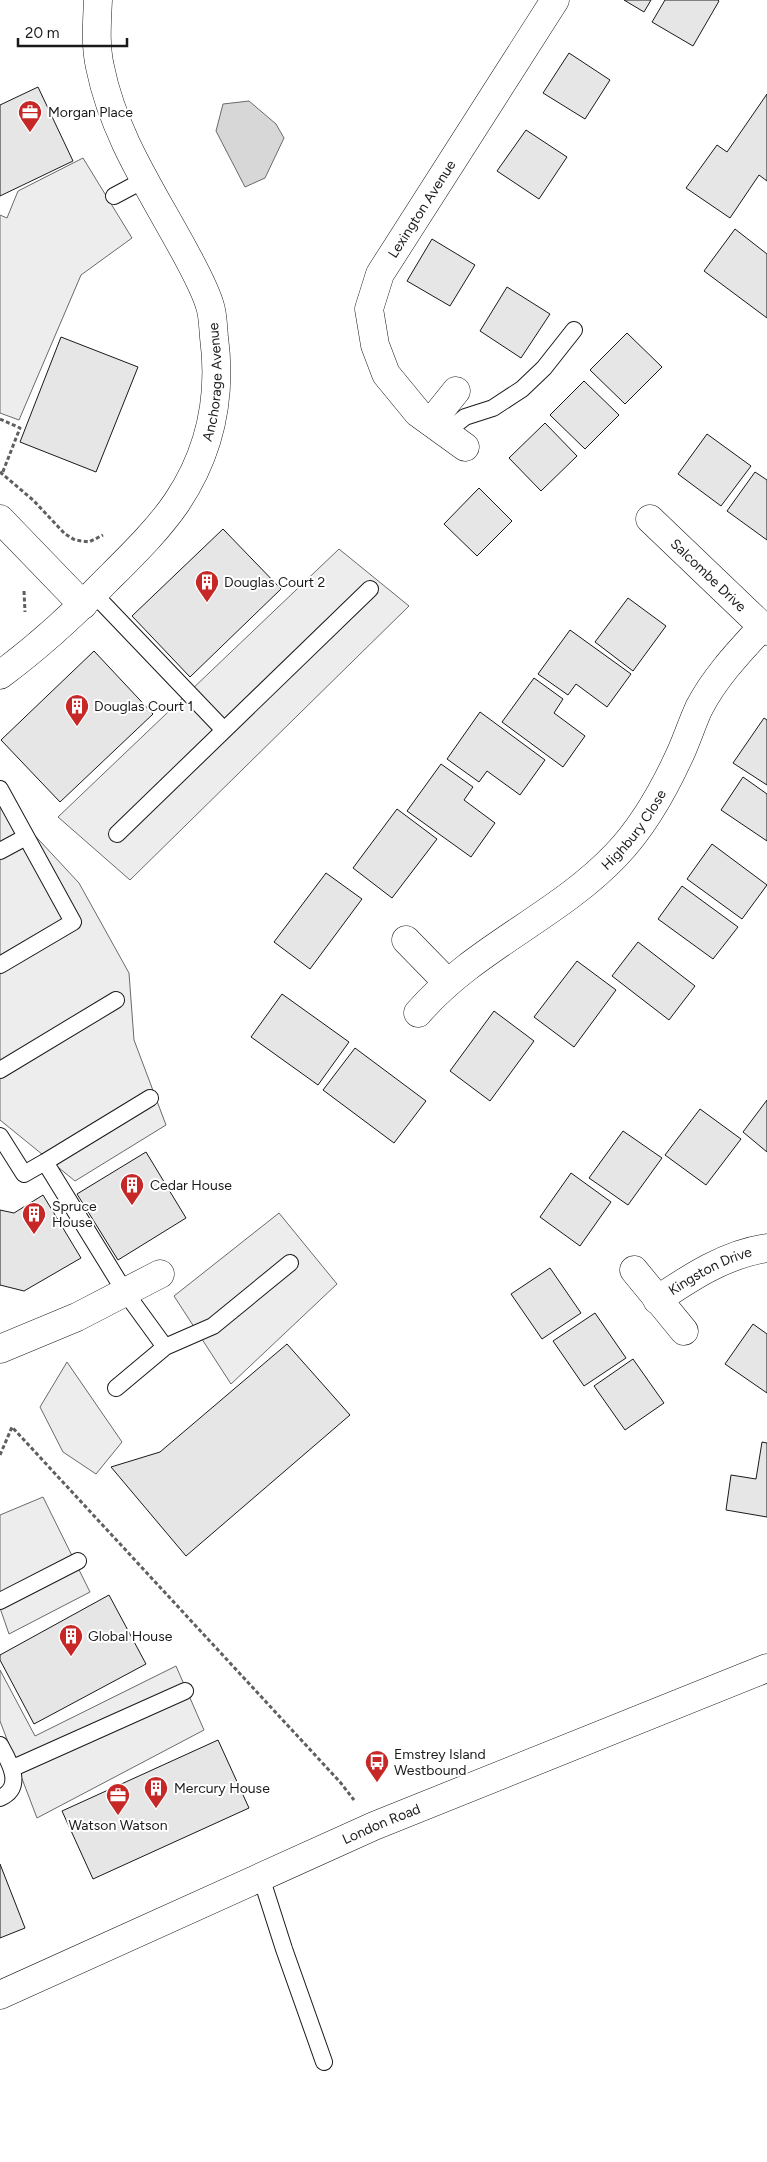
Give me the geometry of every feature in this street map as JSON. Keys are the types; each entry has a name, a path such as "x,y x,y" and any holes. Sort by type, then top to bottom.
{"street":[{"name":"Anchorage Avenue","path":"0,675 27,655 88,599 132,555 177,502 202,454 216,406 218,362 210,306 188,256 144,180 112,112 100,66 96,33 98,0"},
{"name":"Lexington Avenue","path":"447,434 418,413 386,374 375,345 369,310 380,274 555,0"},
{"path":"447,434 456,391"},
{"path":"0,519 44,565 88,599"},
{"name":"Salcombe Drive","path":"650,519 764,629"},
{"name":"Highbury Close","path":"418,1013 434,994 478,958 584,885 616,855 639,828 665,786 700,707 725,666 764,629"},
{"path":"406,940 448,982"},
{"name":"Kingston Drive","path":"658,1300 704,1270 729,1259 767,1248"},
{"name":"Kingston Drive","path":"634,1270 684,1332"},
{"path":"0,1350 77,1317 160,1274"},
{"name":"London Road","path":"0,1995 374,1826 767,1668"}],"lane":[{"path":"114,196 144,180"},
{"path":"447,434 465,417 494,408 522,389 544,368 574,330"},
{"path":"117,834 370,589"},
{"path":"88,599 224,730"},
{"path":"0,789 73,922 0,965"},
{"path":"0,851 26,837"},
{"path":"0,1070 116,1000"},
{"path":"0,1136 24,1174 150,1098"},
{"path":"45,1162 125,1292 166,1347"},
{"path":"116,1388 166,1347 213,1326 290,1263"},
{"path":"0,1601 78,1561"},
{"path":"13,1768 185,1691"},
{"path":"0,1745 13,1768 13,1784 7,1795 0,1798"},
{"path":"261,1877 324,2062"}],"path":[{"path":"0,420 20,428 1,473 33,500 65,534 75,540 89,542 106,533"},
{"path":"25,615 24,589 44,565"},
{"path":"0,1455 12,1427 340,1782 374,1826"}],"shaded area":[{"path":"249,101 276,124 284,138 265,178 245,187 216,131 223,104"},
{"path":"83,158 132,238 81,275 19,420 0,413 0,215 7,218 18,191"},
{"path":"339,549 409,606 130,880 58,817"},
{"path":"0,798 79,883 129,973 134,1040 166,1125 75,1181 0,1120"},
{"path":"279,1213 337,1284 231,1384 174,1296"},
{"path":"67,1362 122,1442 96,1474 63,1452 40,1407"},
{"path":"43,1497 90,1592 9,1634 0,1608 0,1515"},
{"path":"176,1666 204,1730 37,1818 0,1721 0,1670 35,1736"}],"building":[{"path":"624,0 651,0 644,12"},
{"path":"665,0 719,1 693,46 652,22"},
{"path":"569,53 610,80 585,119 543,93"},
{"name":"Morgan Place","path":"38,87 73,161 0,196 0,105"},
{"path":"767,94 767,181 759,175 730,218 686,188 717,145 727,152"},
{"path":"526,130 567,157 539,199 497,171"},
{"path":"735,229 767,254 767,318 704,271"},
{"path":"432,239 475,265 450,306 407,281"},
{"path":"507,287 550,314 521,358 480,331"},
{"path":"627,333 662,367 625,404 590,370"},
{"path":"61,337 138,367 96,472 20,442"},
{"path":"584,381 619,415 585,449 550,415"},
{"path":"545,423 577,456 541,491 509,458"},
{"path":"707,434 751,466 721,506 678,474"},
{"path":"755,472 767,480 767,540 727,511"},
{"path":"479,488 512,521 477,556 444,524"},
{"name":"Douglas Court 2","path":"223,529 281,589 190,677 132,616"},
{"path":"628,598 666,626 633,671 595,642"},
{"path":"570,630 631,674 607,707 576,684 568,695 538,674"},
{"name":"Douglas Court 1","path":"94,651 153,714 60,802 1,740"},
{"path":"534,678 563,699 554,713 585,736 563,767 502,722"},
{"path":"480,712 545,760 520,795 487,771 479,782 447,759"},
{"path":"764,718 767,720 767,785 733,763"},
{"path":"441,764 473,787 464,800 495,823 471,857 407,811"},
{"path":"743,777 767,794 767,841 721,810"},
{"path":"397,809 437,839 392,898 353,868"},
{"path":"712,844 767,885 742,919 687,879"},
{"path":"326,873 362,899 310,969 274,942"},
{"path":"682,886 738,927 713,959 658,919"},
{"path":"638,942 695,986 669,1020 612,976"},
{"path":"577,961 616,990 574,1047 534,1017"},
{"path":"282,994 349,1042 318,1085 251,1037"},
{"path":"494,1011 534,1041 490,1101 450,1071"},
{"path":"355,1048 426,1101 394,1143 323,1090"},
{"path":"767,1100 767,1152 743,1132"},
{"path":"700,1109 741,1139 706,1185 665,1155"},
{"path":"623,1131 662,1158 628,1205 589,1178"},
{"name":"Cedar House","path":"146,1152 186,1218 118,1260 77,1194"},
{"path":"571,1173 611,1202 580,1246 540,1217"},
{"name":"Spruce House","path":"43,1195 81,1258 24,1291 0,1285 0,1210 14,1213"},
{"path":"550,1268 581,1313 542,1339 511,1294"},
{"path":"595,1313 626,1358 584,1386 553,1341"},
{"path":"753,1324 767,1334 767,1393 725,1364"},
{"path":"287,1344 350,1415 186,1556 111,1467 160,1452"},
{"path":"633,1359 664,1403 625,1430 594,1386"},
{"path":"762,1442 767,1443 767,1517 726,1510 731,1475 756,1479"},
{"name":"Global House","path":"109,1595 146,1664 34,1724 0,1660 0,1655"},
{"name":"Mercury House","path":"218,1740 249,1808 93,1879 62,1811"},
{"path":"0,1864 25,1928 0,1938"}],"place":[{"name":"Morgan Place","path":"30,133"},
{"name":"Douglas Court 2","path":"207,603"},
{"name":"Douglas Court 1","path":"77,727"},
{"name":"Cedar House","path":"132,1206"},
{"name":"Spruce House","path":"34,1235"},
{"name":"Global House","path":"71,1657"},
{"name":"Emstrey Island Westbound","path":"377,1783"},
{"name":"Mercury House","path":"156,1809"},
{"name":"Watson Watson","path":"118,1816"}]}
